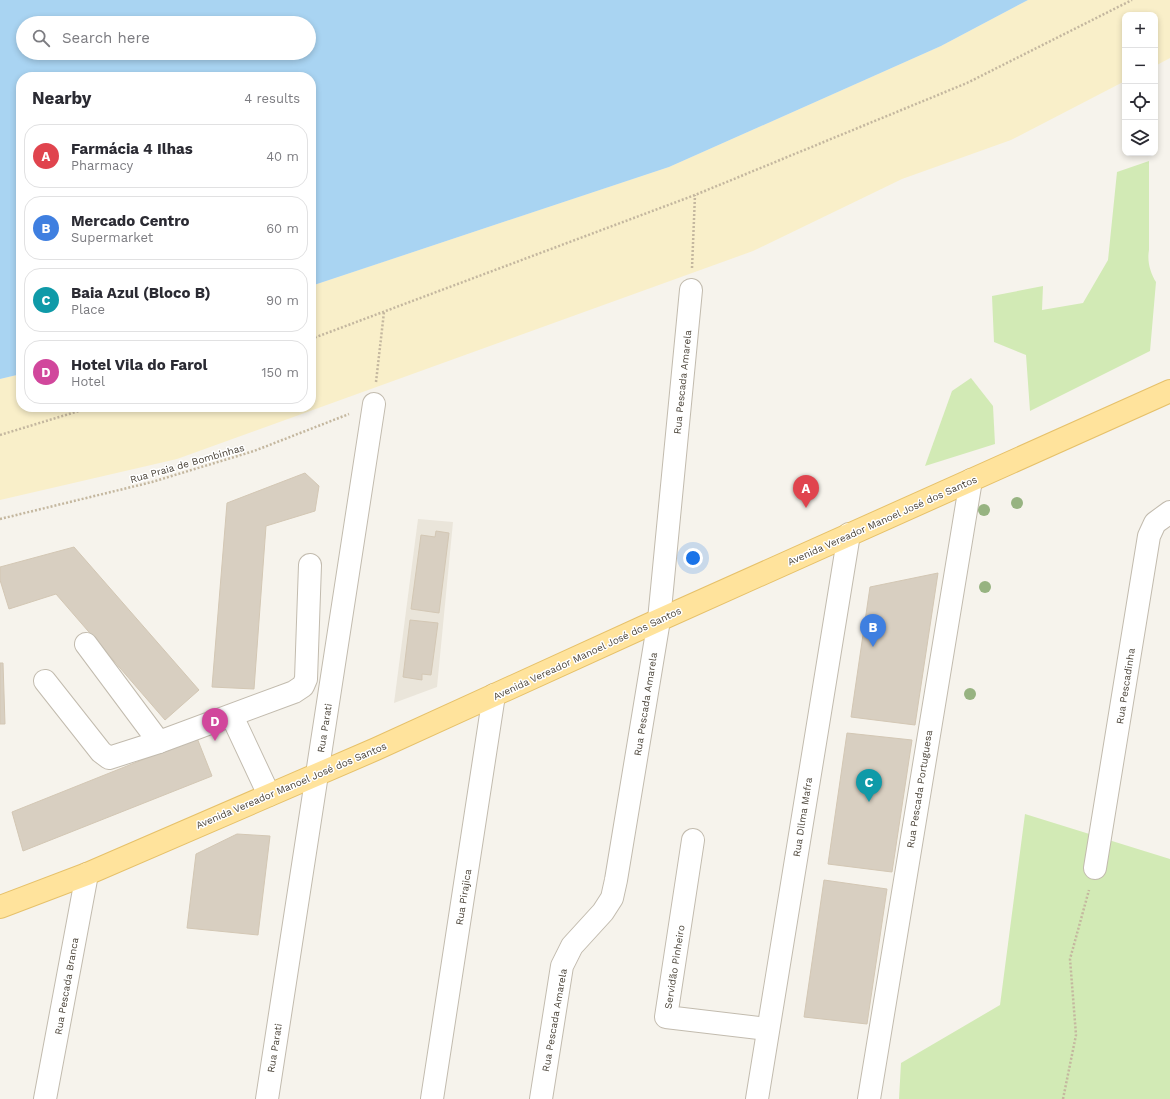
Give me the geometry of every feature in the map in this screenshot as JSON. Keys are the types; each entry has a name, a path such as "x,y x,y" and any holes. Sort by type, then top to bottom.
{"main road":[{"name":"Avenida Vereador Manoel José dos Santos","path":"0,907 86,874 316,775 849,534 1170,391"}],"street":[{"name":"Rua Pescada Amarela","path":"541,1099 562,966 572,946 603,912 612,898 615,886 659,620 691,290"},
{"name":"Rua Parati","path":"267,1099 374,404"},
{"name":"Rua Pescada Portuguesa","path":"869,1099 971,480"},
{"name":"Rua Pescadinha","path":"1095,868 1149,536 1155,523 1170,512"},
{"name":"Rua Dilma Mafra","path":"757,1099 767,1029 849,534"},
{"path":"45,681 101,752 109,758 232,716 294,692 303,686 306,679 310,565"},
{"path":"86,644 159,742"},
{"name":"Rua Pirajica","path":"432,1099 494,695"},
{"path":"232,716 269,795"},
{"name":"Servidão Pinheiro","path":"694,840 666,1017 767,1029"},
{"name":"Rua Pescada Branca","path":"45,1099 86,874"}],"path":[{"path":"316,337 695,196 967,82 1132,0"},
{"path":"691,290 695,196"},
{"path":"374,404 384,312"},
{"name":"Rua Praia de Bombinhas","path":"0,519 152,482 254,451 374,404"},
{"path":"0,435 76,412"},
{"path":"1063,1099 1076,1035 1070,959 1095,868"}],"shaded area":[{"path":"418,519 453,522 437,687 394,703"}],"green space":[{"path":"1149,161 1148,258 1152,274 1156,282 1150,351 1030,411 1026,355 994,342 992,296 1043,286 1042,310 1083,303 1108,260 1117,172"},
{"path":"971,378 993,406 995,444 925,466 952,391"},
{"path":"1025,814 1170,859 1170,1099 899,1099 901,1063 1000,1005"}],"sand":[{"path":"1028,0 1170,0 1170,58 1158,64 1158,12 1122,12 1122,83 1011,140 902,179 753,251 316,409 316,284 669,167 941,46"},
{"path":"16,375 16,412 307,412 177,459 0,500 0,379"}],"water":[{"path":"0,0 1028,0 941,46 669,167 316,284 316,72 16,72 16,375 0,379"}],"building":[{"path":"305,473 319,486 315,511 266,526 254,689 212,687 227,503"},
{"path":"436,531 449,533 439,613 411,609 421,535 435,537"},
{"path":"74,547 199,690 165,720 56,594 9,609 0,580 0,567"},
{"path":"938,573 915,725 851,717 870,587"},
{"path":"410,620 438,623 431,675 422,674 422,680 403,677"},
{"path":"0,663 3,663 5,724 0,724"},
{"path":"847,733 912,740 892,872 828,864"},
{"path":"197,738 212,776 23,851 12,812"},
{"path":"237,834 270,836 258,935 187,928 196,854"},
{"path":"824,880 887,889 867,1024 804,1017"}],"place":[{"name":"Farmácia 4 Ilhas","path":"806,508"},
{"name":"Mercado Centro","path":"873,647"},
{"name":"Hotel Vila do Farol","path":"215,741"},
{"name":"Baia Azul (Bloco B)","path":"869,802"}]}
